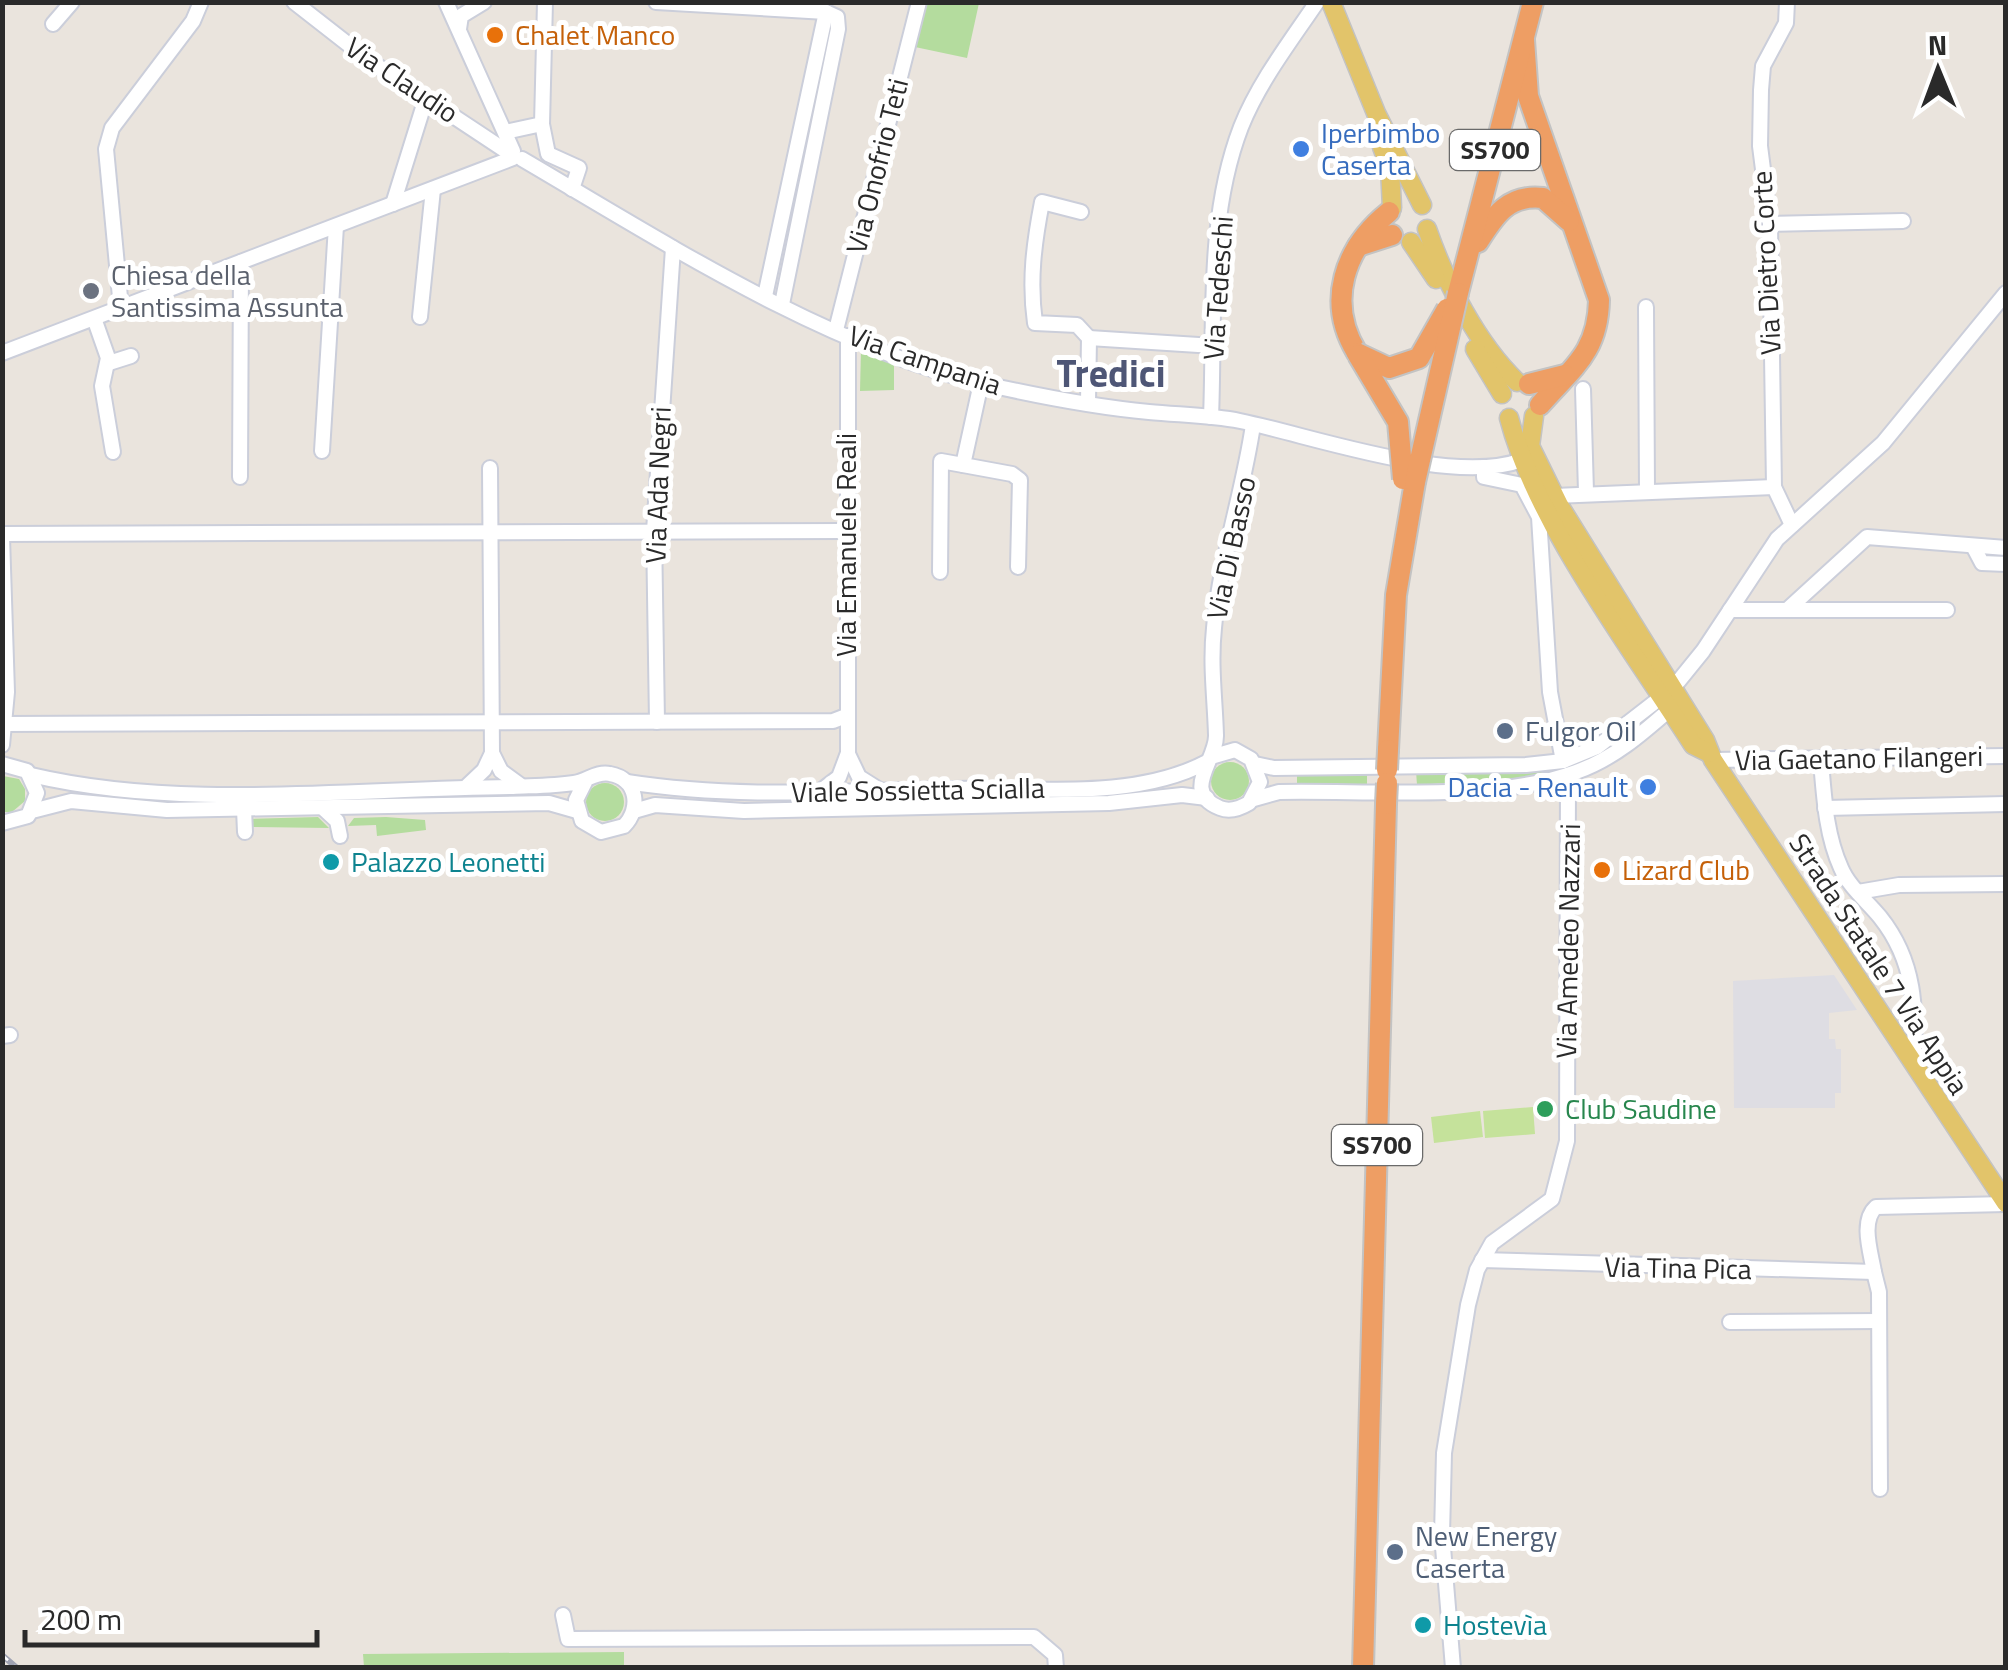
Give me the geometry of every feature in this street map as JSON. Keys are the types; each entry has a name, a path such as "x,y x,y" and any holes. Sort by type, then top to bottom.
{"highway":[{"name":"SS700","path":"1363,1668 1387,777 1403,536 1409,480 1533,2"},
{"path":"1524,40 1528,96 1598,300 1597,332 1579,374 1537,410"},
{"name":"SS700","path":"1466,260 1493,218 1515,200 1530,197 1553,204 1577,230"},
{"path":"1390,210 1356,246 1341,296 1344,325 1398,422 1409,480"},
{"path":"1356,246 1402,238"},
{"name":"SS700","path":"1358,353 1389,368 1419,358 1458,292"},
{"path":"1516,387 1579,374"}],"main road":[{"name":"Strada Statale 7 Via Appia","path":"1331,2 1376,113 1429,216 1428,230 1438,259 1516,387"},
{"name":"Strada Statale 7 Via Appia","path":"1376,113 1375,126 1390,168 1390,210 1402,238 1516,387 1539,395 1530,446 1554,496 1672,698"},
{"path":"1390,210 1406,200 1422,205"},
{"path":"1402,238 1428,230"},
{"name":"Strada Statale 7 Via Appia","path":"1516,387 1502,407 1510,418 1522,460 1558,530 2006,1204"},
{"path":"1510,418 1522,421 1537,410"}],"street":[{"path":"54,24 72,2"},
{"path":"120,308 106,149 112,128 194,21 202,2"},
{"name":"Via Claudio","path":"294,2 426,98 515,156"},
{"path":"2,353 95,321 515,156 446,2"},
{"path":"458,30 461,16 484,2"},
{"path":"545,2 542,124 548,154 579,168 572,188"},
{"path":"656,2 826,12 837,17 838,29 782,304"},
{"name":"Via Onofrio Teti","path":"842,333 919,2"},
{"name":"Via Tedeschi","path":"1211,417 1216,234 1240,130 1254,98 1318,2"},
{"name":"Via Dietro Corte","path":"1787,2 1786,22 1763,66 1760,146 1770,224 1777,467 1774,487 1792,524"},
{"path":"766,296 826,12"},
{"path":"393,204 426,98"},
{"path":"505,132 542,124"},
{"name":"Via Campania","path":"515,156 673,248 782,304 842,333 981,383 1088,402 1211,417 1370,455 1484,467 1522,460"},
{"path":"420,317 433,189"},
{"path":"1081,212 1042,202 1033,252 1035,322 1077,325 1090,338 1214,346"},
{"path":"1770,224 1903,221"},
{"path":"322,451 336,226"},
{"name":"Via Ada Negri","path":"656,722 654,531 673,248"},
{"path":"240,477 241,262"},
{"name":"Viale Sossietta Scialla","path":"2,823 17,822 32,811 70,802 141,808 244,809 549,803 577,812 590,829 607,832 624,826 634,811 655,805 744,812 1109,803 1182,796 1207,798 1232,810 1279,792 1503,787 1566,768 1672,698 1763,558 1792,524 1821,504 1883,443 2006,294"},
{"path":"1646,307 1647,492"},
{"path":"95,321 108,363 102,386 113,452"},
{"name":"Via Emanuele Reali","path":"842,333 848,753"},
{"path":"1088,402 1090,338"},
{"path":"108,363 131,356"},
{"path":"1579,374 1586,492"},
{"path":"963,465 981,383"},
{"name":"Via Di Basso","path":"1209,760 1216,730 1210,674 1214,626 1253,425"},
{"path":"940,572 941,460 1020,480 1018,567"},
{"name":"Via Campania","path":"1484,467 1484,477 1522,485 1537,509 1540,539"},
{"path":"465,787 484,770 492,753 490,468"},
{"path":"1554,496 1774,487"},
{"path":"1540,539 1558,530"},
{"path":"32,811 37,793 4,732 2,535 846,531"},
{"path":"1787,610 1867,537 2006,548"},
{"name":"Via Amedeo Nazzari","path":"1453,1668 1442,1535 1444,1453 1468,1305 1482,1260 1509,1228 1552,1200 1561,1178 1567,1141 1566,768 1550,692 1540,539"},
{"path":"1969,545 1982,563 2006,564"},
{"path":"1730,610 1947,610"},
{"path":"4,732 492,722 833,721 846,716"},
{"path":"1216,730 1234,750"},
{"name":"Viale Sossietta Scialla","path":"2,764 170,794 522,786 586,780 603,773 626,782 712,793 1126,784 1180,774 1234,750 1256,764 1274,768 1566,768"},
{"path":"492,753 501,771 522,786"},
{"path":"848,753 859,778 880,790"},
{"path":"820,792 839,777 848,753"},
{"name":"Via Gaetano Filangeri","path":"1710,757 1821,761 2006,756"},
{"path":"1207,798 1200,783 1209,760"},
{"path":"1821,761 1825,808 1840,868 1890,929 1909,966 1915,1007 1914,1066"},
{"path":"1253,800 1260,782 1256,764"},
{"path":"577,812 577,794 586,780"},
{"path":"626,782 634,792 634,811"},
{"path":"1825,808 2006,804"},
{"path":"323,807 340,832 344,815 355,807"},
{"path":"244,809 245,830"},
{"path":"1858,892 1898,885 2006,884"},
{"path":"1880,1488 1878,1321 1868,1226 1876,1207 2006,1204"},
{"name":"Via Tina Pica","path":"1482,1260 1874,1272"},
{"path":"1730,1322 1878,1321"},
{"path":"563,1615 568,1639 1034,1636 1055,1655 1056,1668"}],"shaded area":[{"path":"1834,975 1857,1010 1829,1013 1829,1039 1835,1039 1836,1049 1841,1049 1841,1093 1835,1093 1835,1108 1734,1108 1733,981"}],"green space":[{"path":"925,3 979,3 967,58 915,47"},
{"path":"861,349 894,361 894,390 860,391"},
{"path":"1230,762 1244,767 1249,781 1244,795 1230,800 1216,795 1211,781 1216,767"},
{"path":"1559,767 1528,777 1417,785 1416,771"},
{"path":"1367,772 1367,786 1297,786 1297,773"},
{"path":"3,776 19,779 25,789 25,801 12,812 3,812"},
{"path":"605,783 618,789 624,802 618,815 605,821 592,815 586,802 592,789"},
{"path":"318,817 329,828 249,827 249,819"},
{"path":"354,818 425,820 426,830 377,836 376,825 348,826"},
{"path":"1533,1107 1535,1134 1485,1138 1483,1111"},
{"path":"1480,1111 1483,1137 1434,1143 1431,1117"},
{"path":"624,1652 624,1668 364,1667 363,1654"}],"railway":[{"path":"2,1655 17,1668"}],"place":[{"name":"Chalet Manco","path":"495,35"},
{"name":"Iperbimbo Caserta","path":"1301,149"},
{"name":"Chiesa della Santissima Assunta","path":"91,291"},
{"name":"Fulgor Oil","path":"1505,731"},
{"name":"Dacia - Renault","path":"1648,787"},
{"name":"Palazzo Leonetti","path":"331,862"},
{"name":"Lizard Club","path":"1602,870"},
{"name":"Club Saudine","path":"1545,1109"},
{"name":"New Energy Caserta","path":"1395,1552"},
{"name":"Hostevìa","path":"1423,1625"}],"district":[{"name":"Tredici","path":"1111,374"}]}
